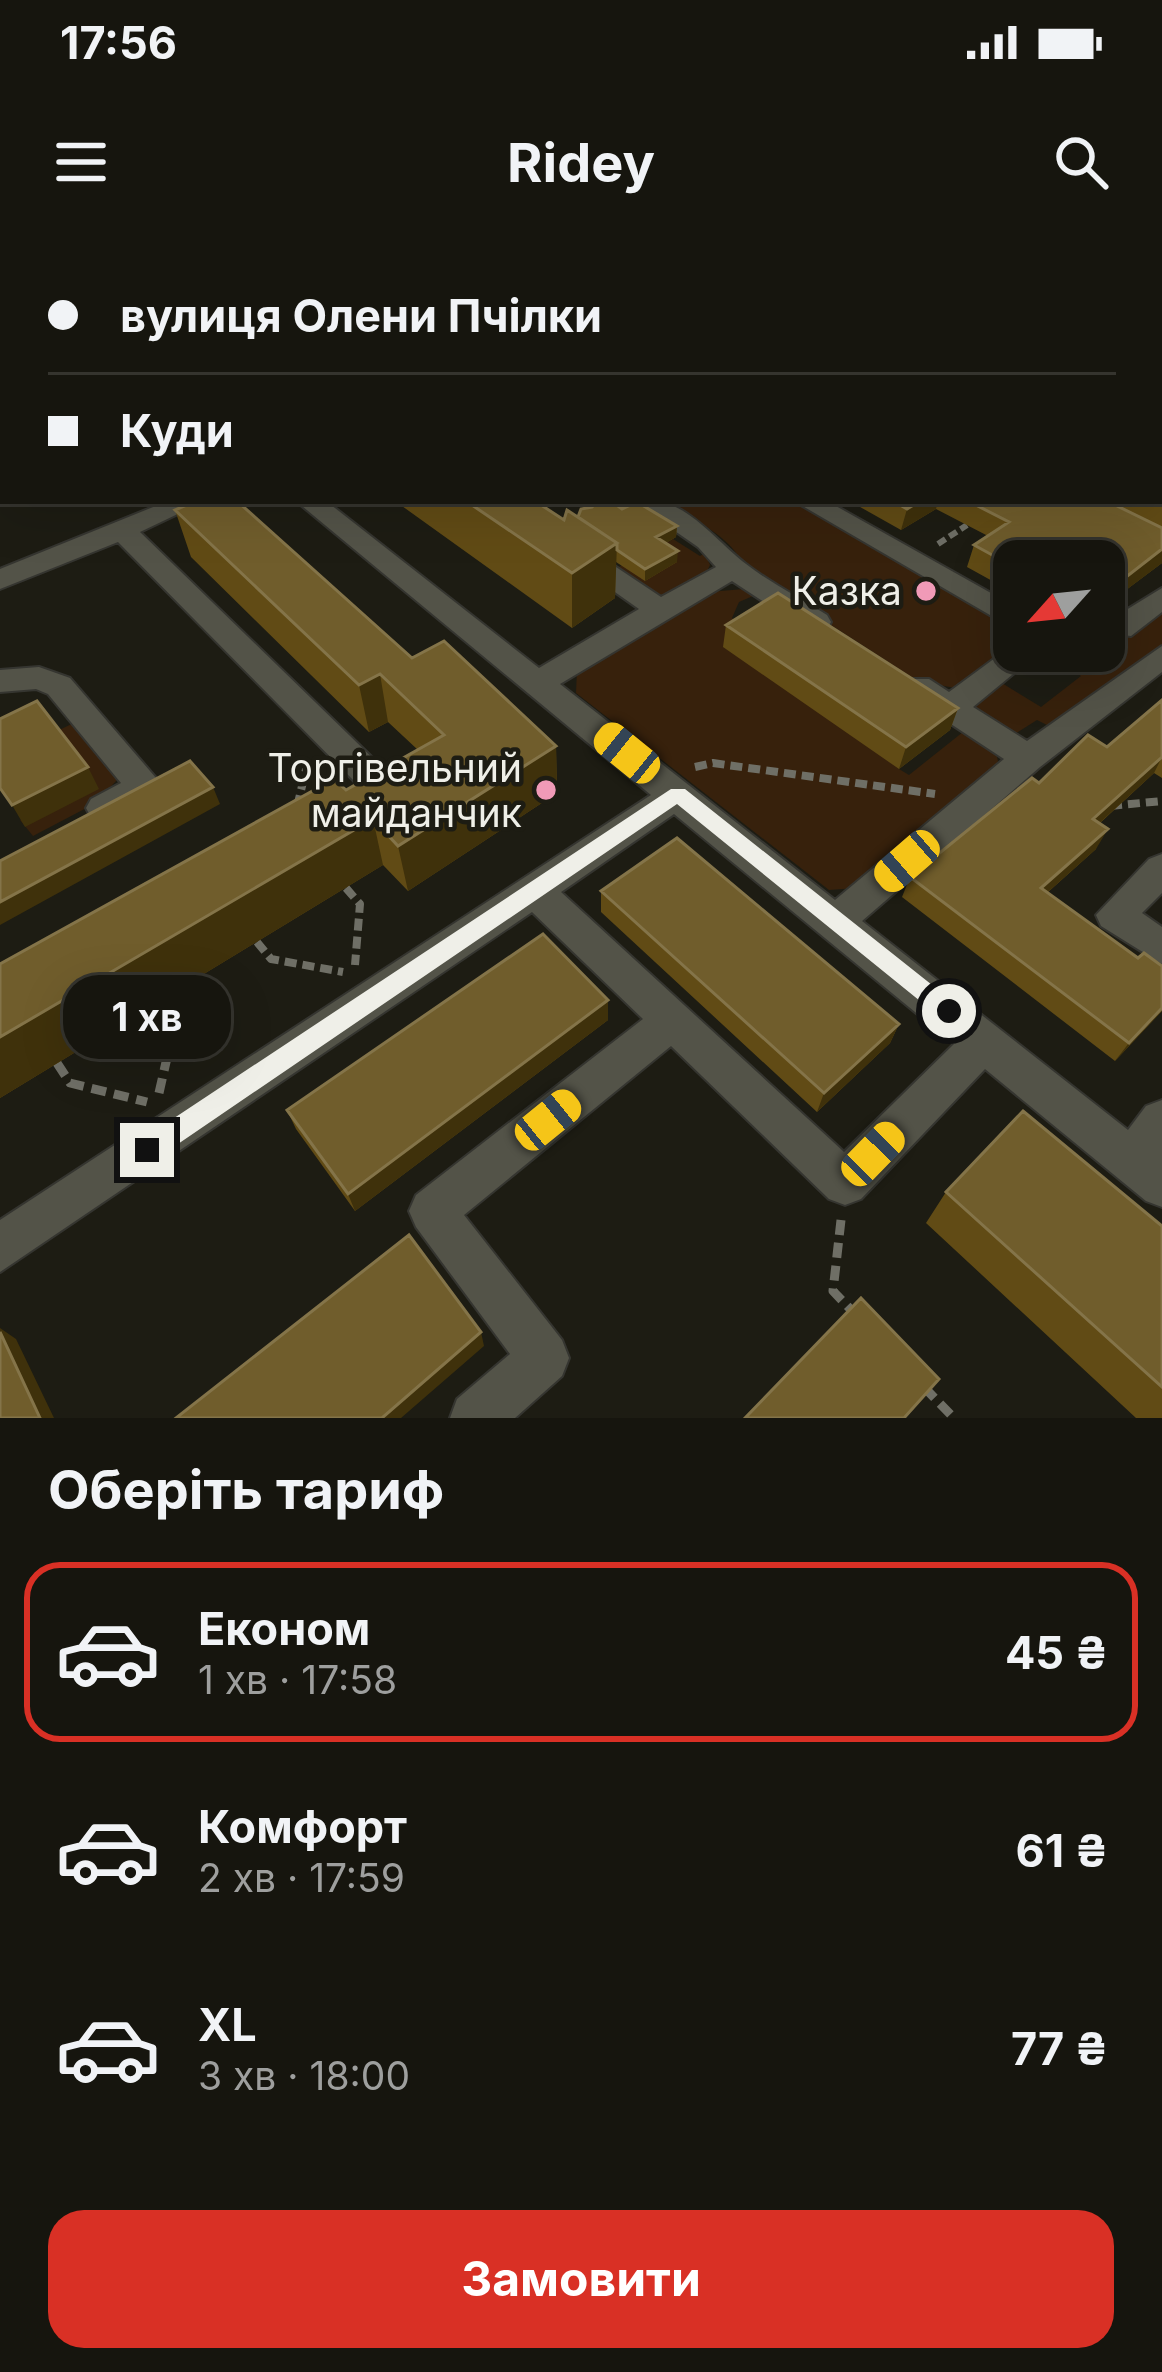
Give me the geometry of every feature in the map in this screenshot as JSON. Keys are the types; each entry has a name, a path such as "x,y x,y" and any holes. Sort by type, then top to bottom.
{"street":[{"path":"0,580 185,504"},
{"path":"313,504 541,682 1146,1173 1162,1121"},
{"path":"505,504 660,610"},
{"path":"649,504 708,541 733,569 851,644"},
{"path":"812,504 993,607"},
{"path":"122,530 372,778"},
{"path":"541,682 733,569"},
{"path":"1125,625 1162,598"},
{"path":"836,921 1028,758 1162,656"},
{"path":"891,669 1028,758"},
{"path":"950,707 997,672"},
{"path":"0,681 39,678 59,686 144,787 82,819"},
{"path":"0,1248 536,891 667,785"},
{"path":"1162,869 1115,915 1162,948"},
{"path":"536,891 845,1183 986,1040"},
{"path":"476,1418 544,1358 432,1211 672,1020"}],"path":[{"path":"293,826 316,723"},
{"path":"667,785 712,763 978,800"},
{"path":"1092,808 1162,801"},
{"path":"256,942 271,959 355,974 360,904 346,887"},
{"path":"57,1063 70,1083 157,1104 176,1018 164,998"},
{"path":"845,1183 833,1291 863,1322"},
{"path":"909,1370 954,1418"}],"shaded area":[{"path":"666,504 800,504 993,616 993,662 955,688 918,681 744,569 721,537"},
{"path":"673,539 700,556 705,553 710,565 705,575 662,595 610,572 631,560 655,575 676,562 656,549"},
{"path":"744,589 760,593 739,602 732,618 899,769 909,775 968,728 995,749 998,761 992,773 856,888 829,890 576,693 577,670 709,592"},
{"path":"1162,608 1162,647 1051,727 1037,720 1013,735 974,716 972,704 997,680 1041,707 1081,676 1075,672 1125,672 1125,636"},
{"path":"80,720 117,765 117,780 94,804 33,836 20,820 93,783 55,732"}],"building":[{"path":"189,504 240,504 412,658 444,641 556,746 398,846 373,819 0,1037 0,964 334,779 346,790 444,735 380,674 359,685 175,510"},
{"path":"470,504 540,504 564,520 567,510 617,543 572,573"},
{"path":"615,504 622,509 640,504 677,526 656,537 678,551 645,569 578,517 581,509"},
{"path":"974,504 1113,504 1162,528 1162,549 1125,578 1125,540 993,540 993,555 974,545 1009,522"},
{"path":"778,593 958,708 906,747 726,625"},
{"path":"1162,700 1162,757 1093,819 1108,829 1041,888 1138,958 1144,953 1162,966 1162,1008 1129,1043 910,877 1032,778 1039,783 1088,735 1107,747"},
{"path":"37,701 88,767 12,805 0,788 0,719"},
{"path":"190,761 213,787 0,902 0,861"},
{"path":"677,838 899,1024 824,1093 601,891"},
{"path":"543,934 608,1000 348,1194 287,1110"},
{"path":"1023,1111 1162,1226 1162,1387 946,1192"},
{"path":"409,1235 481,1332 382,1418 176,1418"},
{"path":"861,1298 939,1379 904,1418 745,1418"},
{"path":"0,1332 40,1418 0,1418"}],"place":[{"name":"Казка","path":"926,591"},
{"name":"Торгівельний майданчик","path":"546,790"}],"route":[{"path":"147,1150 678,794 949,1011"}]}
